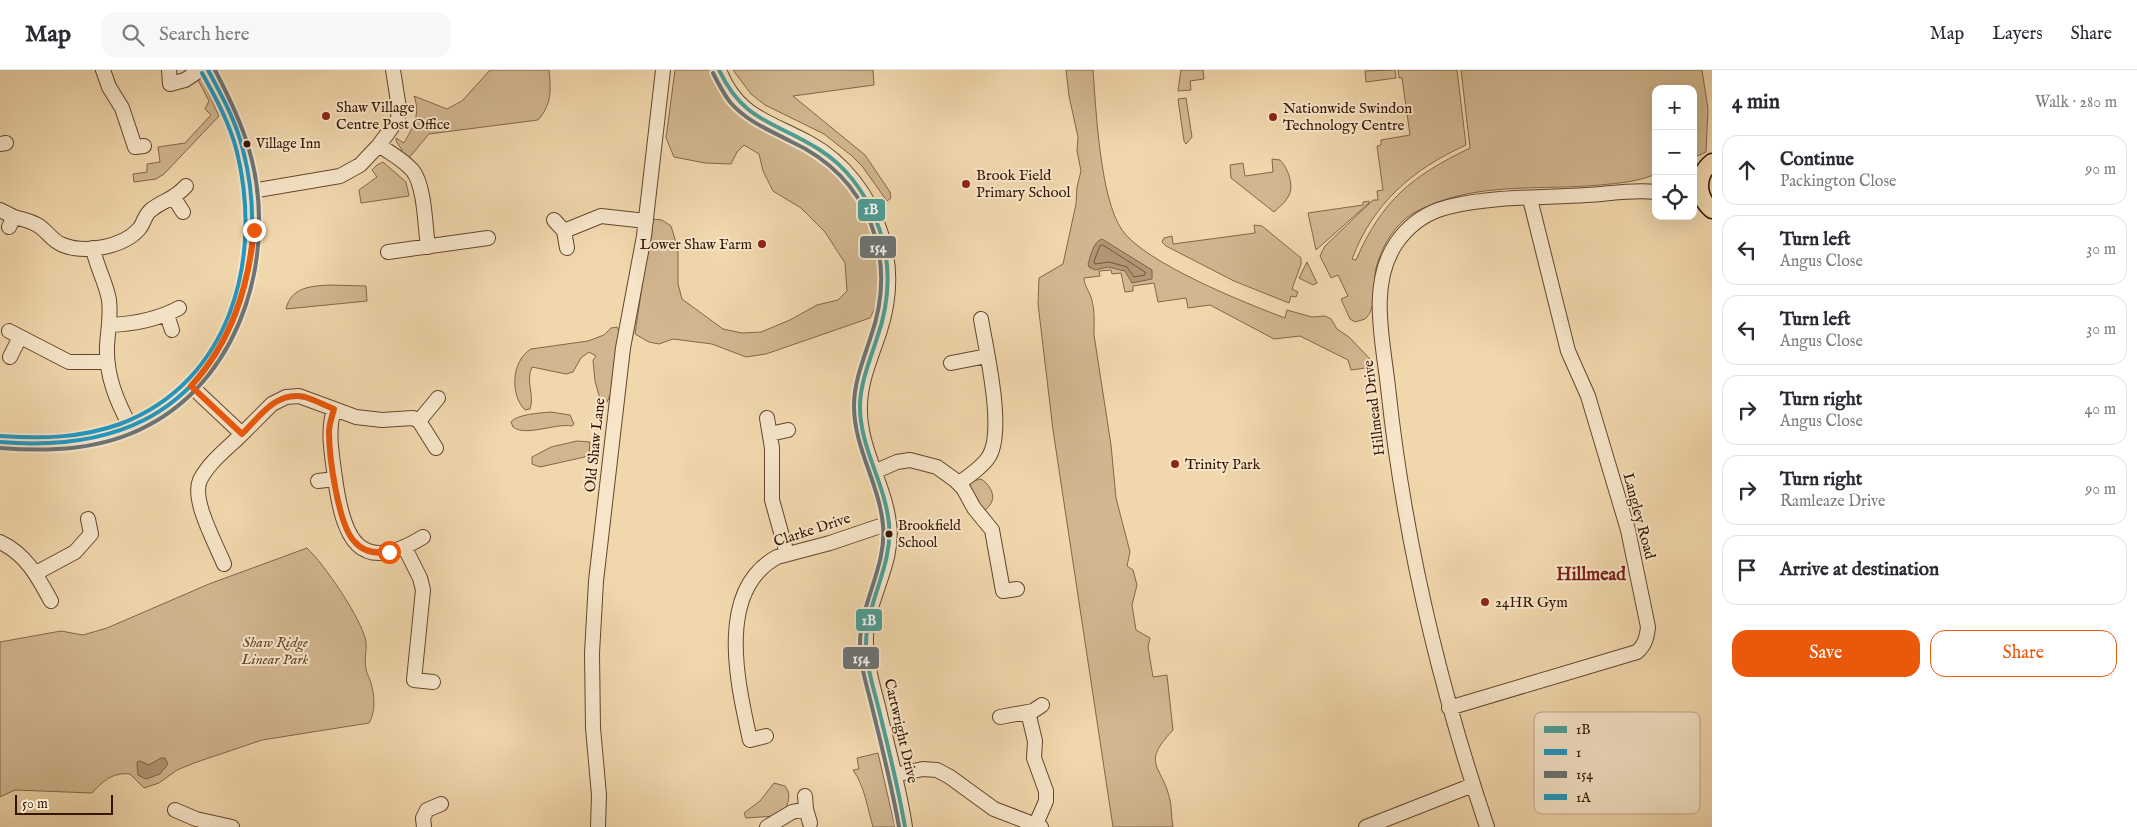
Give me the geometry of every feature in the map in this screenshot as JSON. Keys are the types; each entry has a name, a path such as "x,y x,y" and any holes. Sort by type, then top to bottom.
{"main road":[{"path":"1706,206 1701,193 1700,181 1711,162"}],"street":[{"path":"103,70 109,87 122,108 134,147 144,146"},
{"path":"168,70 170,84 185,80 200,70"},
{"path":"0,442 25,445 68,444 100,438 160,412 191,386 211,362 231,326 240,304 247,279 254,230 249,169 239,131 224,95 208,70"},
{"path":"252,191 346,174 360,165 379,145 396,123 399,115 393,70"},
{"name":"Old Shaw Lane","path":"598,827 599,795 593,728 592,653 596,590 623,348 646,221 663,70"},
{"name":"Cartwright Drive","path":"719,70 728,89 736,100 756,117 809,143 840,166 862,193 879,227 885,250 888,294 883,321 864,375 860,405 863,441 884,499 889,523 889,548 868,613 866,643 873,685 906,827"},
{"path":"379,145 405,164 416,176 421,192 428,247"},
{"path":"1697,170 1711,162"},
{"path":"0,210 11,222 40,226 63,246 93,248 116,243 128,237 139,228 152,209 174,198 186,186"},
{"name":"Hillmead Drive","path":"1487,827 1449,708 1423,607 1403,502 1386,368 1380,304 1381,277 1385,264 1398,240 1423,217 1440,209 1464,204 1652,190"},
{"path":"174,198 183,212"},
{"name":"Langley Road","path":"1449,708 1637,652 1644,644 1648,635 1628,530 1588,396 1568,351 1530,199"},
{"path":"564,232 601,216 646,221"},
{"path":"554,220 564,232 567,248"},
{"path":"388,252 488,238"},
{"path":"93,248 96,263 108,292 107,362 113,392 130,426"},
{"path":"109,324 140,322 173,311 172,330"},
{"path":"959,483 986,461 994,443 995,413 981,319"},
{"path":"10,356 15,334 69,362 107,362"},
{"path":"951,362 987,356"},
{"path":"191,386 242,434"},
{"path":"224,564 215,526 198,497 200,482 206,471 272,404 292,396 307,398 364,418 407,418 419,421 436,448"},
{"path":"419,421 438,398"},
{"path":"334,409 329,431 335,479 342,518 353,540 362,548 375,553 405,548 423,537"},
{"path":"768,418 772,500 787,554"},
{"path":"770,434 788,430"},
{"path":"874,472 903,460 916,461 937,467 959,483 974,508 992,530 1003,592 1017,590"},
{"path":"318,481 335,479"},
{"path":"36,573 75,552 96,533 88,519"},
{"name":"Clarke Drive","path":"766,736 750,740 735,650 742,602 753,579 769,561 889,523"},
{"path":"0,542 18,554 36,573 51,601"},
{"path":"405,548 420,578 423,590 414,680 433,682"},
{"path":"1000,717 1028,712 1042,705"},
{"path":"894,774 924,769 937,770 950,777 994,809 1039,826 1046,801 1046,791 1034,758 1035,741 1028,712"},
{"path":"1366,827 1472,784"},
{"path":"767,827 805,803 810,823"},
{"path":"424,827 423,818 427,810 441,804"},
{"path":"175,810 194,823 232,827"}],"green space":[{"path":"490,70 549,70 550,96 543,114 538,120 429,134 408,159 402,154 396,138 404,143 413,126 417,109 414,96 447,109 462,101"},
{"path":"675,70 712,70 766,127 818,160 853,192 868,216 877,244 881,281 878,302 870,318 766,354 746,357 712,344 673,339 659,344 649,342 635,334 652,219 662,220 671,226 678,249 678,284 682,299 723,329 742,333 761,332 790,320 817,305 838,300 847,291 845,263 825,232 801,208 773,191 763,171 759,154 744,145 737,152 731,164 705,163 674,157 666,138"},
{"path":"733,70 873,70 874,85 793,96 865,155 890,192 891,198 887,201 862,166 852,156 824,134 765,105 751,94"},
{"path":"1066,70 1093,70 1100,153 1104,176 1115,216 1122,230 1134,243 1152,256 1197,281 1285,318 1287,310 1312,317 1325,316 1331,319 1337,329 1349,337 1371,360 1372,367 1351,370 1348,360 1300,336 1274,339 1210,305 1188,308 1186,298 1158,302 1154,283 1133,286 1133,291 1125,292 1121,273 1112,274 1111,270 1099,271 1100,276 1084,278 1093,306 1094,335 1111,445 1116,498 1130,552 1127,566 1133,570 1137,585 1132,605 1136,630 1150,638 1148,647 1153,677 1167,675 1173,730 1157,751 1155,758 1170,800 1173,827 1113,827 1053,430 1038,304 1039,278 1063,264 1081,171 1077,151 1078,137 1069,96"},
{"path":"1181,70 1203,70 1204,79 1190,81 1191,90 1178,91"},
{"path":"1395,70 1396,78 1366,82 1365,71"},
{"path":"1398,70 1457,70 1466,145 1429,165 1397,190 1371,221 1352,259 1356,260 1377,221 1401,192 1431,169 1470,148 1461,70 1702,70 1708,109 1706,152 1697,156 1697,85 1652,85 1652,176 1615,184 1518,188 1478,192 1438,202 1420,210 1399,225 1387,242 1376,268 1373,302 1369,315 1365,319 1355,322 1350,319 1341,299 1348,296 1338,275 1331,278 1320,256 1325,246 1373,200 1378,200 1377,191 1383,190 1377,146 1381,145 1381,140 1410,135 1402,78 1399,78"},
{"path":"201,77 219,116 164,174 156,179 134,182 133,174 147,172 147,164 160,162 158,147 185,143 211,115 205,109 209,101 197,78"},
{"path":"1186,98 1192,137 1186,144 1178,99"},
{"path":"1272,159 1280,160 1283,163 1291,183 1288,197 1274,212 1231,178 1230,165 1243,163 1245,176 1273,172"},
{"path":"383,162 406,182 409,196 361,203 359,190 377,177 372,170"},
{"path":"1369,201 1316,250 1308,213 1363,205 1363,202"},
{"path":"1254,225 1262,226 1301,258 1301,264 1292,289 1298,292 1296,297 1291,296 1289,303 1234,281 1166,246 1162,242 1164,238 1172,236 1173,244 1255,233"},
{"path":"1307,262 1317,283 1313,285 1299,278"},
{"path":"330,285 366,286 367,301 286,309 292,296 297,292 309,287"},
{"path":"617,327 620,333 611,393 607,402 600,399 595,381 593,360 596,356 589,352 581,358 573,372 566,374 532,367 529,378 531,404 530,409 525,410 520,404 515,387 516,370 524,354 531,349 588,341 604,335 611,328"},
{"path":"551,412 570,415 574,424 572,426 557,426 525,431 513,427 511,422 518,417"},
{"path":"577,441 590,442 589,456 540,467 532,464 532,457 551,447"},
{"path":"981,479 986,483 993,495 991,502 984,512 974,498 970,486 970,482"},
{"name":"Shaw Ridge Linear Park","path":"307,548 323,566 341,592 363,632 366,642 366,669 374,696 374,706 369,723 262,740 194,763 177,770 159,783 144,788 130,774 118,774 109,778 92,793 15,790 0,797 0,642 61,631 83,635 107,628 209,584"},
{"path":"878,753 895,827 873,827 863,790 853,770 859,769 857,758"},
{"path":"774,783 785,786 787,789 789,796 784,813 776,816 746,818 744,813 760,801"}],"water":[{"path":"1102,239 1152,270 1152,279 1132,283 1125,271 1108,267 1095,270 1089,267 1088,264 1093,249 1096,243"},
{"path":"161,758 165,758 168,764 160,774 146,779 138,775 137,762 140,761 149,765"}],"transit line":[{"name":"1","path":"0,442 55,443 74,441 109,434 127,428 144,420 177,398 204,371 225,339 240,303 249,266 252,227 250,188 237,129 208,70"},
{"name":"154","path":"0,448 38,450 75,448 94,445 130,434 147,426 181,403 208,375 230,342 246,305 256,266 259,225 257,185 245,136 215,70"},
{"name":"1B","path":"719,70 739,101 750,111 820,150 845,171 871,208 881,233 887,263 887,293 882,323 864,379 860,404 864,435 887,509 889,539 887,555 870,613 866,644 870,675 893,766 905,827"},
{"name":"1A","path":"1,436 76,435 120,424 158,405 189,379 213,348 230,312 241,274 245,234 244,193 237,152 231,131 202,73"},
{"name":"154","path":"713,73 727,99 743,115 803,148 828,164 839,174 849,185 865,210 876,238 881,266 880,294 875,322 858,379 854,406 858,436 881,510 883,540 881,555 864,614 860,652 899,827"}],"place":[{"name":"Shaw Village Centre Post Office","path":"326,116"},
{"name":"Nationwide Swindon Technology Centre","path":"1273,117"},
{"name":"Village Inn","path":"247,144"},
{"name":"Brook Field Primary School","path":"966,184"},
{"name":"Lower Shaw Farm","path":"762,244"},
{"name":"Trinity Park","path":"1175,464"},
{"name":"Brookfield School","path":"889,534"},
{"name":"24HR Gym","path":"1485,602"}],"district":[{"name":"Hillmead","path":"1591,575"}],"route":[{"path":"254,230 247,279 235,317 211,362 191,386 242,434 272,404 286,397 299,396 307,398 334,409 329,431 340,509 344,524 353,540 362,548 375,553 389,552"}]}
